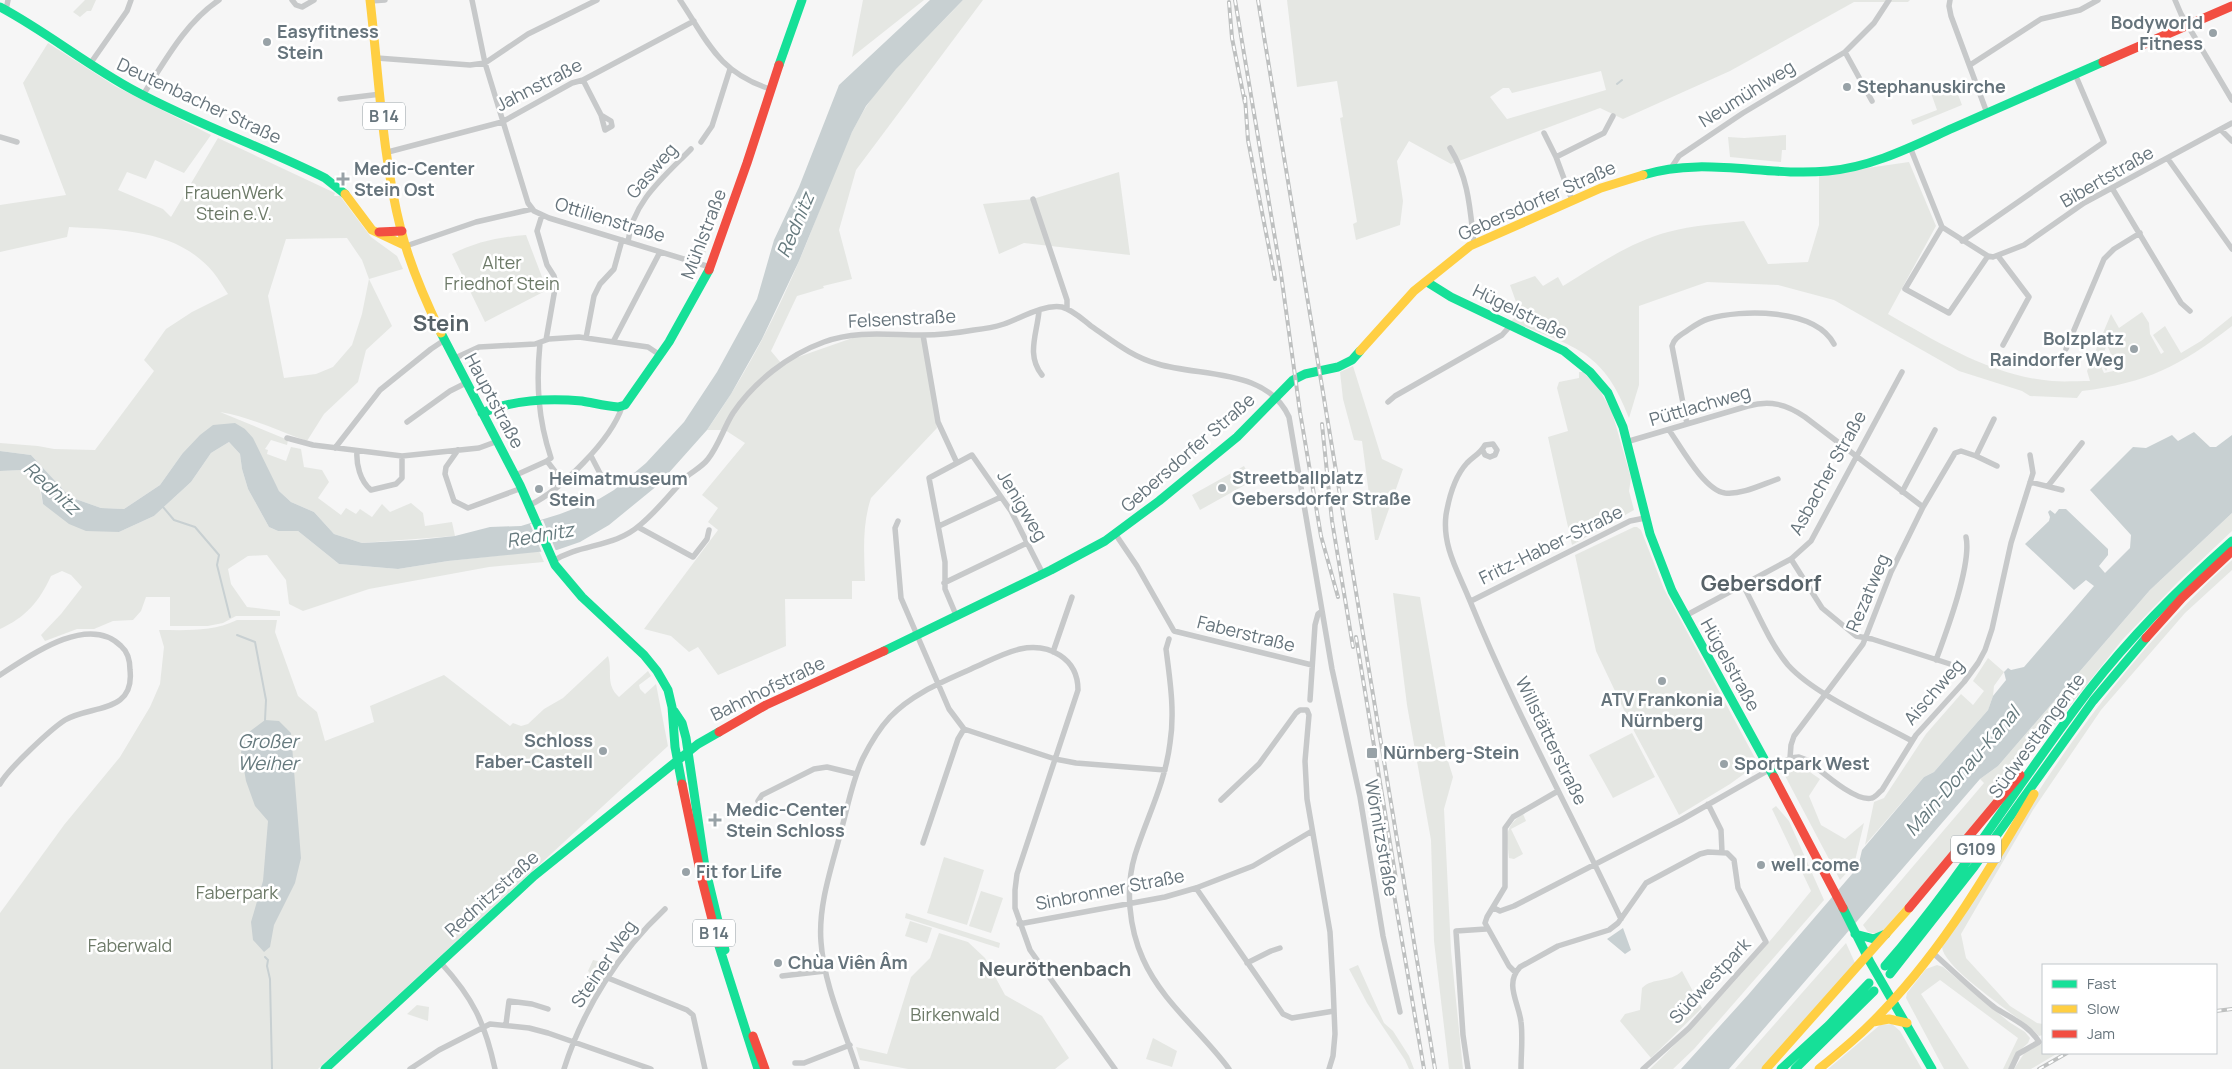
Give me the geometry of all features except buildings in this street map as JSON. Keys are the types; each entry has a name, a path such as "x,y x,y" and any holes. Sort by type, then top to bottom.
{"main road":[{"name":"Hauptstraße","path":"370,0 395,204 406,246 429,310 453,359 516,475 553,561"},
{"name":"Mühlstraße","path":"622,407 628,402 660,355 702,288 748,163 770,89 802,0"},
{"name":"Gebersdorfer Straße","path":"866,659 918,636 956,615 1043,574 1116,534 1237,437 1296,378 1338,367 1352,360 1408,298 1458,255 1474,244 1572,200 1623,180 1671,168 1717,165 1783,171 1828,171 1865,165 2232,6"},
{"name":"Deutenbacher Straße","path":"3,8 90,64 143,95 325,178 348,197 369,227 406,246"},
{"path":"376,232 402,231"},
{"name":"Hügelstraße","path":"1427,282 1451,297 1560,348 1590,372 1611,399 1626,442 1645,518 1659,562 1685,616 1796,816 1869,959 1932,1069"},
{"path":"482,413 505,404 538,401 588,402 622,407"},
{"name":"Südwesttangente","path":"1885,966 1957,875 2060,728 2103,673 2151,618 2194,575 2232,541"},
{"name":"Südwesttangente","path":"1890,974 1954,894 2083,713 2140,644 2198,582 2232,551"},
{"name":"B 14","path":"553,561 582,597 630,640 652,664 665,684 674,711 682,723 697,824 713,901 736,986 764,1069"},
{"name":"Bahnhofstraße","path":"687,752 742,717 866,659"},
{"name":"B 14","path":"674,711 674,724 688,816 707,906 728,981 758,1069"},
{"path":"1766,1069 1869,959 1886,934 2060,728"},
{"name":"Rednitzstraße","path":"325,1069 534,876 687,752"},
{"path":"1822,1068 1873,1022 1891,999 1933,953 1965,906 2037,789 2047,763"},
{"path":"1859,938 1874,939 1886,934"},
{"path":"1781,1069 1872,987 1837,1030 1795,1069"},
{"path":"1873,1022 1890,1019 1907,1024"}],"street":[{"path":"3,8 8,0"},
{"path":"90,64 127,11 131,0"},
{"path":"143,95 190,25 207,8 219,0"},
{"path":"292,0 296,5 302,7 314,0"},
{"path":"370,0 384,0"},
{"path":"406,246 476,222 532,209 528,203 485,63 472,0"},
{"path":"377,58 470,65 485,63 528,34 597,0"},
{"path":"680,0 714,53 730,69 770,89"},
{"name":"Neumühlweg","path":"1671,168 1679,156 1743,113 1844,52 1874,23 1889,0"},
{"path":"1950,0 1951,16 1987,113"},
{"path":"1970,64 2041,19 2080,10 2098,0"},
{"path":"2175,0 2232,100"},
{"name":"Jahnstraße","path":"388,152 502,122 572,83 583,80 694,21"},
{"path":"1844,52 1872,101"},
{"name":"Gasweg","path":"702,142 712,126 730,69"},
{"path":"1962,241 2104,142 2075,74"},
{"path":"583,80 601,115"},
{"path":"340,99 381,94"},
{"path":"1556,157 1604,133 1613,116"},
{"name":"Bibertstraße","path":"1942,227 1988,256 1998,256 2036,238 2084,203 2232,123"},
{"path":"2221,130 2232,142"},
{"path":"1544,134 1556,157 1572,200"},
{"path":"0,137 17,142"},
{"path":"1910,147 1942,227 1905,289 1949,313 1988,256"},
{"path":"1450,148 1459,163 1467,186 1474,244"},
{"name":"Gasweg","path":"586,338 594,296 600,284 614,269 638,208 649,193 691,149"},
{"path":"2168,159 2232,249"},
{"path":"2112,188 2181,302 2190,311"},
{"path":"1033,199 1067,300 1067,309 1134,355 1160,365 1243,380 1262,387 1275,398"},
{"name":"Ottilienstraße","path":"532,209 542,215 710,267"},
{"path":"542,215 537,229 538,234 547,265 556,283 546,340"},
{"path":"2066,348 2104,259 2114,249 2140,233"},
{"path":"613,342 660,252"},
{"path":"1998,256 2029,297 2003,345"},
{"name":"Felsenstraße","path":"553,561 575,550 615,541 638,527 656,511 688,476 710,458 732,415 750,391 780,366 808,349 826,341 859,334 923,335 951,333 1002,325 1039,311 1060,307 1067,309"},
{"path":"1039,311 1032,352 1034,364 1042,374"},
{"path":"1687,424 1672,346 1676,339 1707,319 1744,312 1761,312 1784,316 1821,330 1834,344"},
{"path":"1388,402 1395,396 1502,335 1511,325"},
{"path":"923,335 938,422 957,464 929,478 945,562 945,589 956,615"},
{"path":"453,359 479,347 586,338 648,347 660,355"},
{"path":"335,448 380,390 430,348 444,341"},
{"path":"516,475 550,458 538,401 537,370 540,343"},
{"name":"Asbacher Straße","path":"1685,616 1791,559 1810,541 1902,372"},
{"path":"407,422 450,391 466,383"},
{"name":"Wörnitzstraße","path":"1275,398 1284,407 1289,417 1334,679 1360,797 1383,936 1400,1012"},
{"name":"Püttlachweg","path":"1626,442 1759,403 1779,404 1797,411 1923,507"},
{"name":"Mühlstraße","path":"530,505 563,482 590,456 617,418 622,407"},
{"path":"1976,456 1994,418"},
{"path":"1669,430 1706,481 1719,491 1725,493 1738,491 1778,479"},
{"path":"1902,492 1935,430"},
{"path":"287,438 313,445 402,456 437,454 479,448 498,441"},
{"path":"2048,486 2082,443"},
{"path":"458,450 446,467 445,474 454,501 468,508 522,488"},
{"name":"Willstätterstraße","path":"1483,450 1467,464 1459,475 1451,495 1446,515 1447,544 1512,700 1595,864"},
{"path":"357,451 358,467 366,486 370,490 396,484 402,478 402,456"},
{"name":"Rezatweg","path":"1790,758 1794,736 1866,638 1891,572 1923,507 1955,453 1961,451 1997,466"},
{"name":"Jenigweg","path":"957,464 972,455 1011,511 1043,574"},
{"name":"Aischweg","path":"1790,758 1802,758 1862,798 1872,798 1882,790 1912,741 1964,682 1985,650 1992,629 2011,543 2030,482 2033,466 2030,455"},
{"path":"590,456 604,481"},
{"path":"547,461 563,482"},
{"path":"2030,482 2062,490"},
{"path":"939,526 1001,497"},
{"name":"Fritz-Haber-Straße","path":"1470,602 1630,522 1645,518"},
{"path":"898,521 894,528 898,588 901,598 949,709 964,729 1055,759 1076,763 1165,770"},
{"path":"638,527 693,557 707,539 709,530"},
{"name":"Faberstraße","path":"1116,534 1137,566 1174,631 1312,665"},
{"path":"1936,660 1960,583 1968,546 1966,537"},
{"path":"944,583 1027,543"},
{"path":"1791,559 1822,608 1856,636 1950,664"},
{"path":"1743,584 1787,664 1826,694 1912,741"},
{"path":"1053,652 1072,597"},
{"name":"Wörnitzstraße","path":"1310,700 1315,625 1318,614 1322,611"},
{"path":"0,675 41,649 59,641 73,636 97,635 117,642 127,653 131,677 125,694 114,704 76,714 64,721 18,762 0,784"},
{"path":"1168,639 1166,649 1172,718 1171,743 1156,802 1134,856 1130,903 1133,930 1143,958 1154,979 1171,1002 1229,1069"},
{"path":"857,1069 825,971 820,941 828,881 856,774 871,743 890,718 914,697 989,660 1019,650 1041,649 1060,654 1074,668 1078,690 1017,874 1015,890 1019,924 1030,950 1115,1069"},
{"path":"1221,800 1259,764 1296,713 1300,710 1307,710 1309,716 1306,781 1312,831 1330,932 1335,1034 1333,1056 1329,1069"},
{"path":"923,843 958,739 964,729"},
{"path":"1494,908 1500,911 1506,910 1708,804 1790,758"},
{"path":"758,801 762,795 814,769 827,767 856,774"},
{"path":"1515,972 1509,966 1486,929 1486,920 1505,887 1505,828 1514,817 1558,792"},
{"path":"1521,1069 1521,1021 1512,982 1515,972 1520,967 1558,946 1609,930 1621,918 1646,883 1700,854 1722,852 1721,830 1708,804"},
{"name":"Sinbronner Straße","path":"1019,924 1165,897 1196,888 1253,866 1312,831"},
{"name":"Südwestpark","path":"1643,1069 1689,1028 1766,942 1738,888 1734,860 1727,853 1722,852"},
{"path":"1595,864 1621,918"},
{"path":"1196,888 1246,964 1286,1017 1292,1018 1334,1011"},
{"name":"Steiner Weg","path":"564,1069 588,1011 608,978 634,942 665,910"},
{"path":"1468,1069 1463,1035 1456,931 1486,929"},
{"path":"1246,964 1270,951 1280,948"},
{"path":"1933,953 1994,1006 2026,1027 2039,1042 2018,1054 2011,1069"},
{"path":"441,963 473,1003 488,1039 495,1069"},
{"path":"782,976 825,971"},
{"path":"608,978 687,1010 693,1015 705,1069"},
{"path":"506,1024 509,1001 548,1008"},
{"path":"410,1069 439,1050 490,1024 506,1024 529,1028 651,1069"},
{"path":"795,1063 804,1063 850,1045"}],"green space":[{"path":"85,0 96,0 91,11 87,11 80,17 73,12"},
{"path":"863,0 924,0 852,57"},
{"path":"963,0 983,0 856,170 839,230 852,279 823,286 824,288 797,296 771,351 781,363 861,335 922,337 937,428 871,498 865,529 865,581 852,581 852,599 785,599 786,646 718,675 698,647 689,652 671,636 644,629 718,530 708,522 718,508 702,495 745,443 725,430 707,430 750,362 786,291 841,156 857,122 876,92 900,64"},
{"path":"1287,0 1910,0 1908,2 1854,2 1730,71 1623,119 1600,108 1451,164 1409,141 1397,161 1403,201 1400,225 1356,240 1353,224 1357,222 1340,118 1343,117 1337,81 1297,87","holes":["1601,71 1606,90 1507,119 1490,97 1503,88 1509,88 1512,93"]},
{"name":"FrauenWerk Stein e.V.","path":"48,43 115,86 211,135 184,173 155,160 146,179 127,172 118,190 163,209 171,217 218,138 335,193 334,196 340,196 371,237 397,256 403,269 369,279 392,326 366,350 358,382 324,414 307,441 253,421 220,412 288,440 287,445 271,440 265,449 268,450 267,454 286,461 291,447 301,449 304,467 322,470 329,482 318,498 341,515 346,508 356,514 360,509 372,517 382,504 390,512 411,503 423,513 425,526 452,522 455,536 362,543 334,534 314,512 291,502 279,491 245,429 182,454 160,485 124,509 101,508 70,497 31,455 0,451 0,443 54,449 95,450 154,371 144,360 166,329 192,312 228,294 213,272 199,258 182,247 147,234 69,227 67,237 0,252 0,205 66,195 23,83","holes":["347,238 362,260 369,279 362,314 352,345 333,367 316,374 284,378 268,296 286,239"]},
{"path":"1954,84 1962,105 1913,125 1911,120 1937,110 1931,93"},
{"path":"1786,135 1786,150 1782,150 1781,162 1730,157 1728,137 1744,138"},
{"path":"1909,162 1936,226 1888,314 1946,347 1987,365 2030,378 2057,381 2090,381 2087,371 2111,314 2119,328 2142,312 2149,323 2150,334 2161,354 2164,352 2153,335 2165,326 2181,353 2201,341 2232,316 2232,326 2196,352 2162,371 2126,383 2082,391 2077,398 2030,396 2022,391 1959,371 1834,300 1778,285 1707,282 1639,306 1639,385 1629,418 1619,395 1608,377 1584,353 1552,337 1511,321 1520,313 1510,285 1535,276 1543,286 1558,277 1563,286 1614,255 1640,242 1654,236 1687,228 1744,221 1768,264 1808,262 1819,225 1819,175","holes":["2107,345 2118,370 2104,373 2099,362 2106,371 2109,366 2107,361 2100,360"]},
{"path":"1119,172 1130,255 1024,243 999,254 983,204 1033,199"},
{"path":"702,229 712,231 704,257 694,253"},
{"name":"Alter Friedhof Stein","path":"526,235 547,290 485,322 452,254 488,241"},
{"path":"1353,366 1382,459 1403,469 1378,540 1375,540 1362,441 1354,440 1343,399 1340,372"},
{"path":"1579,372 1583,372 1598,387 1612,412 1631,478 1629,491 1634,510 1572,545 1548,437 1568,431 1557,388 1559,382 1579,378"},
{"path":"229,442 240,454 248,489 269,527 278,531 298,531 339,564 398,569 448,561 539,551 544,562 489,567 369,589 303,611 289,604 286,580 267,555 248,556 228,569 231,584 247,607 280,611 280,616 236,616 223,623 208,626 170,626 170,597 146,597 141,611 133,620 113,621 94,629 77,629 45,641 41,635 61,614 82,587 71,575 62,571 51,576 42,594 31,608 0,629 0,471 23,470 39,485 43,504 119,532 154,516 191,482 211,453"},
{"name":"Streetballplatz Gebersdorfer Straße","path":"1244,466 1252,481 1200,510 1192,495"},
{"path":"2232,513 2232,531 2179,581 2123,639 1993,803 1882,932 1877,934 1868,932 1863,925 1984,783 1980,779 1998,766 2150,590"},
{"name":"ATV Frankonia Nürnberg","path":"1634,527 1641,530 1664,589 1755,758 1755,766 1730,784 1679,815 1634,731 1596,651 1575,555"},
{"path":"2232,560 2232,570 2185,613 2101,710 2033,810 1961,934 1966,958 2010,1006 2037,1023 2042,1024 2042,1035 2039,1036 1955,968 1946,957 1942,947 2038,792 2090,717 2147,646"},
{"path":"1393,593 1420,597 1448,761 1453,777 1444,809 1451,951 1463,1069 1449,1069 1434,941 1431,840 1407,705"},
{"name":"Faberwald","path":"237,620 277,620 275,632 298,696 317,712 325,741 374,722 370,706 444,675 510,726 513,723 521,726 528,724 544,709 563,698 608,656 612,687 619,697 648,671 651,676 639,685 640,689 645,694 656,684 668,746 318,1069 0,1069 0,913 64,825 120,757 150,707 160,684 164,647 159,630 189,630 218,627"},
{"path":"1988,658 2004,672 1994,686 1988,710 1934,772 1924,777 1865,845 1874,802 1884,798 1926,734 1961,694 1973,705 1984,691 1973,681"},
{"path":"1632,733 1655,777 1613,798 1589,755"},
{"path":"1798,764 1820,779 1809,796 1821,825 1845,839 1864,823 1854,865 1840,880 1783,772"},
{"path":"1776,806 1789,821 1824,900 1694,1049 1673,1069 1650,1069 1734,983 1811,891 1772,809"},
{"path":"1523,814 1526,821 1511,829 1523,854 1514,859 1509,858 1507,838 1509,828"},
{"path":"944,857 984,870 967,925 927,913"},
{"path":"981,891 1003,898 991,933 969,926"},
{"path":"906,913 1000,943 999,948 905,918"},
{"path":"910,921 932,928 927,943 905,936"},
{"name":"Birkenwald","path":"939,933 968,942 985,958 1005,995 1042,1016 1069,1058 1055,1069 908,1069 860,1060 856,1047 887,1054 911,977 930,958"},
{"path":"1846,943 1855,963 1763,1069 1735,1069"},
{"path":"593,960 615,965 602,985 588,971"},
{"path":"1358,965 1384,1023 1393,1031 1409,1056 1414,1069 1409,1069 1367,1003 1349,969"},
{"path":"1937,965 1943,967 2030,1038 2028,1043 2016,1054 2008,1069 2003,1069 2018,1038 1940,980 1921,994 1969,1069 1944,1069 1906,998 1907,993 1926,969"},
{"path":"1682,971 1702,1008 1651,1058 1620,1021 1625,1014 1640,1010 1642,988 1651,982 1672,977"},
{"path":"417,1005 429,1007 428,1021 407,1014"},
{"path":"1892,1024 1900,1031 1922,1069 1828,1069 1880,1025"},
{"path":"1153,1038 1177,1051 1172,1067 1146,1059"},
{"path":"2042,1044 2042,1054 2056,1054 2031,1069 2014,1069 2025,1052"}],"water":[{"name":"Rednitz","path":"930,0 963,0 896,69 866,106 852,132 799,261 762,339 731,394 707,430 658,485 609,525 580,542 557,550 448,561 398,569 339,564 298,531 278,531 269,527 248,489 240,454 229,442 211,453 191,482 154,516 119,532 86,531 69,524 43,504 40,485 23,470 0,471 0,451 31,455 70,497 101,508 124,509 160,485 182,454 200,435 213,425 235,423 245,429 253,438 279,491 291,502 314,512 334,534 362,543 455,536 490,527 521,526 599,499 614,490 646,463 684,422 717,372 757,299 774,240 799,187 839,85"},
{"name":"Main-Donau-Kanal","path":"2194,432 2210,447 2216,447 2232,435 2232,513 2150,590 1998,766 1980,779 1729,1069 1681,1069 1748,995 1858,867 1862,850 1924,777 1934,772 1988,710 1993,696 2006,680 2004,672 2008,668 2011,670 2024,667 2094,586 2086,580 2074,590 2025,544 2049,521 2048,512 2050,510 2055,514 2059,509 2066,509 2108,549 2108,555 2099,566 2105,573 2130,548 2131,535 2090,490 2133,447 2146,448 2172,435 2178,441"},
{"name":"Großer Weiher","path":"265,720 279,721 291,733 301,858 295,883 274,925 270,947 264,952 253,940 251,922 263,881 268,821 255,806 246,781 241,752 249,732"},
{"path":"1623,928 1631,950 1625,954 1607,939"}],"pier":[{"path":"543,520 556,551 542,553 530,524"}],"waterway":[{"path":"1617,84 1622,80"},
{"path":"163,507 174,520 195,527 219,555 217,565 230,617"},
{"path":"237,635 255,642 266,700 265,720"},
{"path":"265,957 268,960 267,966 270,979 272,1069"}],"railway":[{"path":"1235,0 1281,274 1300,412 1321,536 1338,597"},
{"path":"1258,0 1435,1069"},
{"path":"1229,2 1232,38 1245,103"},
{"path":"1245,97 1248,140 1275,279"},
{"path":"1322,424 1332,521 1353,647"},
{"path":"1356,637 1396,879"},
{"path":"1390,871 1424,1069"},
{"path":"2217,1011 2232,1009"},
{"path":"2039,1069 2065,1054"}],"traffic: fast":[{"path":"779,65 802,0"},
{"path":"0,7 135,91 325,178 345,194"},
{"path":"1643,175 1689,167 1805,172 1845,169 1877,160 1908,148 2103,62"},
{"path":"482,413 519,402 544,400 582,401 618,407 625,405 669,342 709,270"},
{"path":"1427,282 1451,297 1564,351 1590,372 1608,393 1623,427 1650,534 1672,591 1774,777"},
{"path":"441,333 520,485 555,565 582,597 644,655 657,671 668,690 682,784"},
{"path":"884,651 1051,570 1105,541 1159,501 1237,437 1293,380 1305,374 1338,367 1352,360 1360,351"},
{"path":"1885,966 1939,899 2064,723 2106,669 2158,612 2232,541"},
{"path":"1890,974 1974,867 2093,701 2146,638"},
{"path":"674,711 682,723 686,738 705,867 725,950"},
{"path":"325,1069 534,876 698,744 719,732"},
{"path":"1843,908 1870,962 1932,1069"},
{"path":"1855,934 1874,939 1886,934"},
{"path":"718,943 758,1069"},
{"path":"1781,1069 1829,1025 1869,983"},
{"path":"1795,1069 1874,991"}],"traffic: slow":[{"path":"370,0 389,174 401,230 413,270 441,333"},
{"path":"1360,351 1414,291 1470,246 1601,188 1643,175"},
{"path":"345,194 372,230 406,246"},
{"path":"1819,1069 1853,1041 1876,1018 1927,960 1965,906 2034,794"},
{"path":"1766,1069 1909,908"},
{"path":"1873,1022 1889,1019 1907,1023"}],"traffic: jam":[{"path":"2103,62 2232,6"},
{"path":"709,270 779,65"},
{"path":"379,232 402,231"},
{"path":"2146,638 2182,598 2232,551"},
{"path":"719,732 766,705 884,651"},
{"path":"1909,908 2020,775"},
{"path":"1774,777 1843,908"},
{"path":"682,784 702,880 718,943"},
{"path":"753,1036 765,1069"}],"place":[{"name":"Bodyworld Fitness","path":"2213,33"},
{"name":"Easyfitness Stein","path":"267,42"},
{"name":"Stephanuskirche","path":"1847,87"},
{"name":"Medic-Center Stein Ost","path":"343,179"},
{"name":"Bolzplatz Raindorfer Weg","path":"2134,349"},
{"name":"Streetballplatz Gebersdorfer Straße","path":"1222,488"},
{"name":"Heimatmuseum Stein","path":"539,489"},
{"name":"ATV Frankonia Nürnberg","path":"1662,681"},
{"name":"Schloss Faber-Castell","path":"603,751"},
{"name":"Nürnberg-Stein","path":"1372,753"},
{"name":"Sportpark West","path":"1724,764"},
{"name":"Medic-Center Stein Schloss","path":"715,820"},
{"name":"well.come","path":"1761,865"},
{"name":"Fit for Life","path":"686,872"},
{"name":"Chùa Viên Âm","path":"778,963"}],"district":[{"name":"Stein","path":"441,323"},
{"name":"Gebersdorf","path":"1761,583"},
{"name":"Neuröthenbach","path":"1055,969"}],"park label":[{"name":"Faberpark","path":"237,893"}]}
